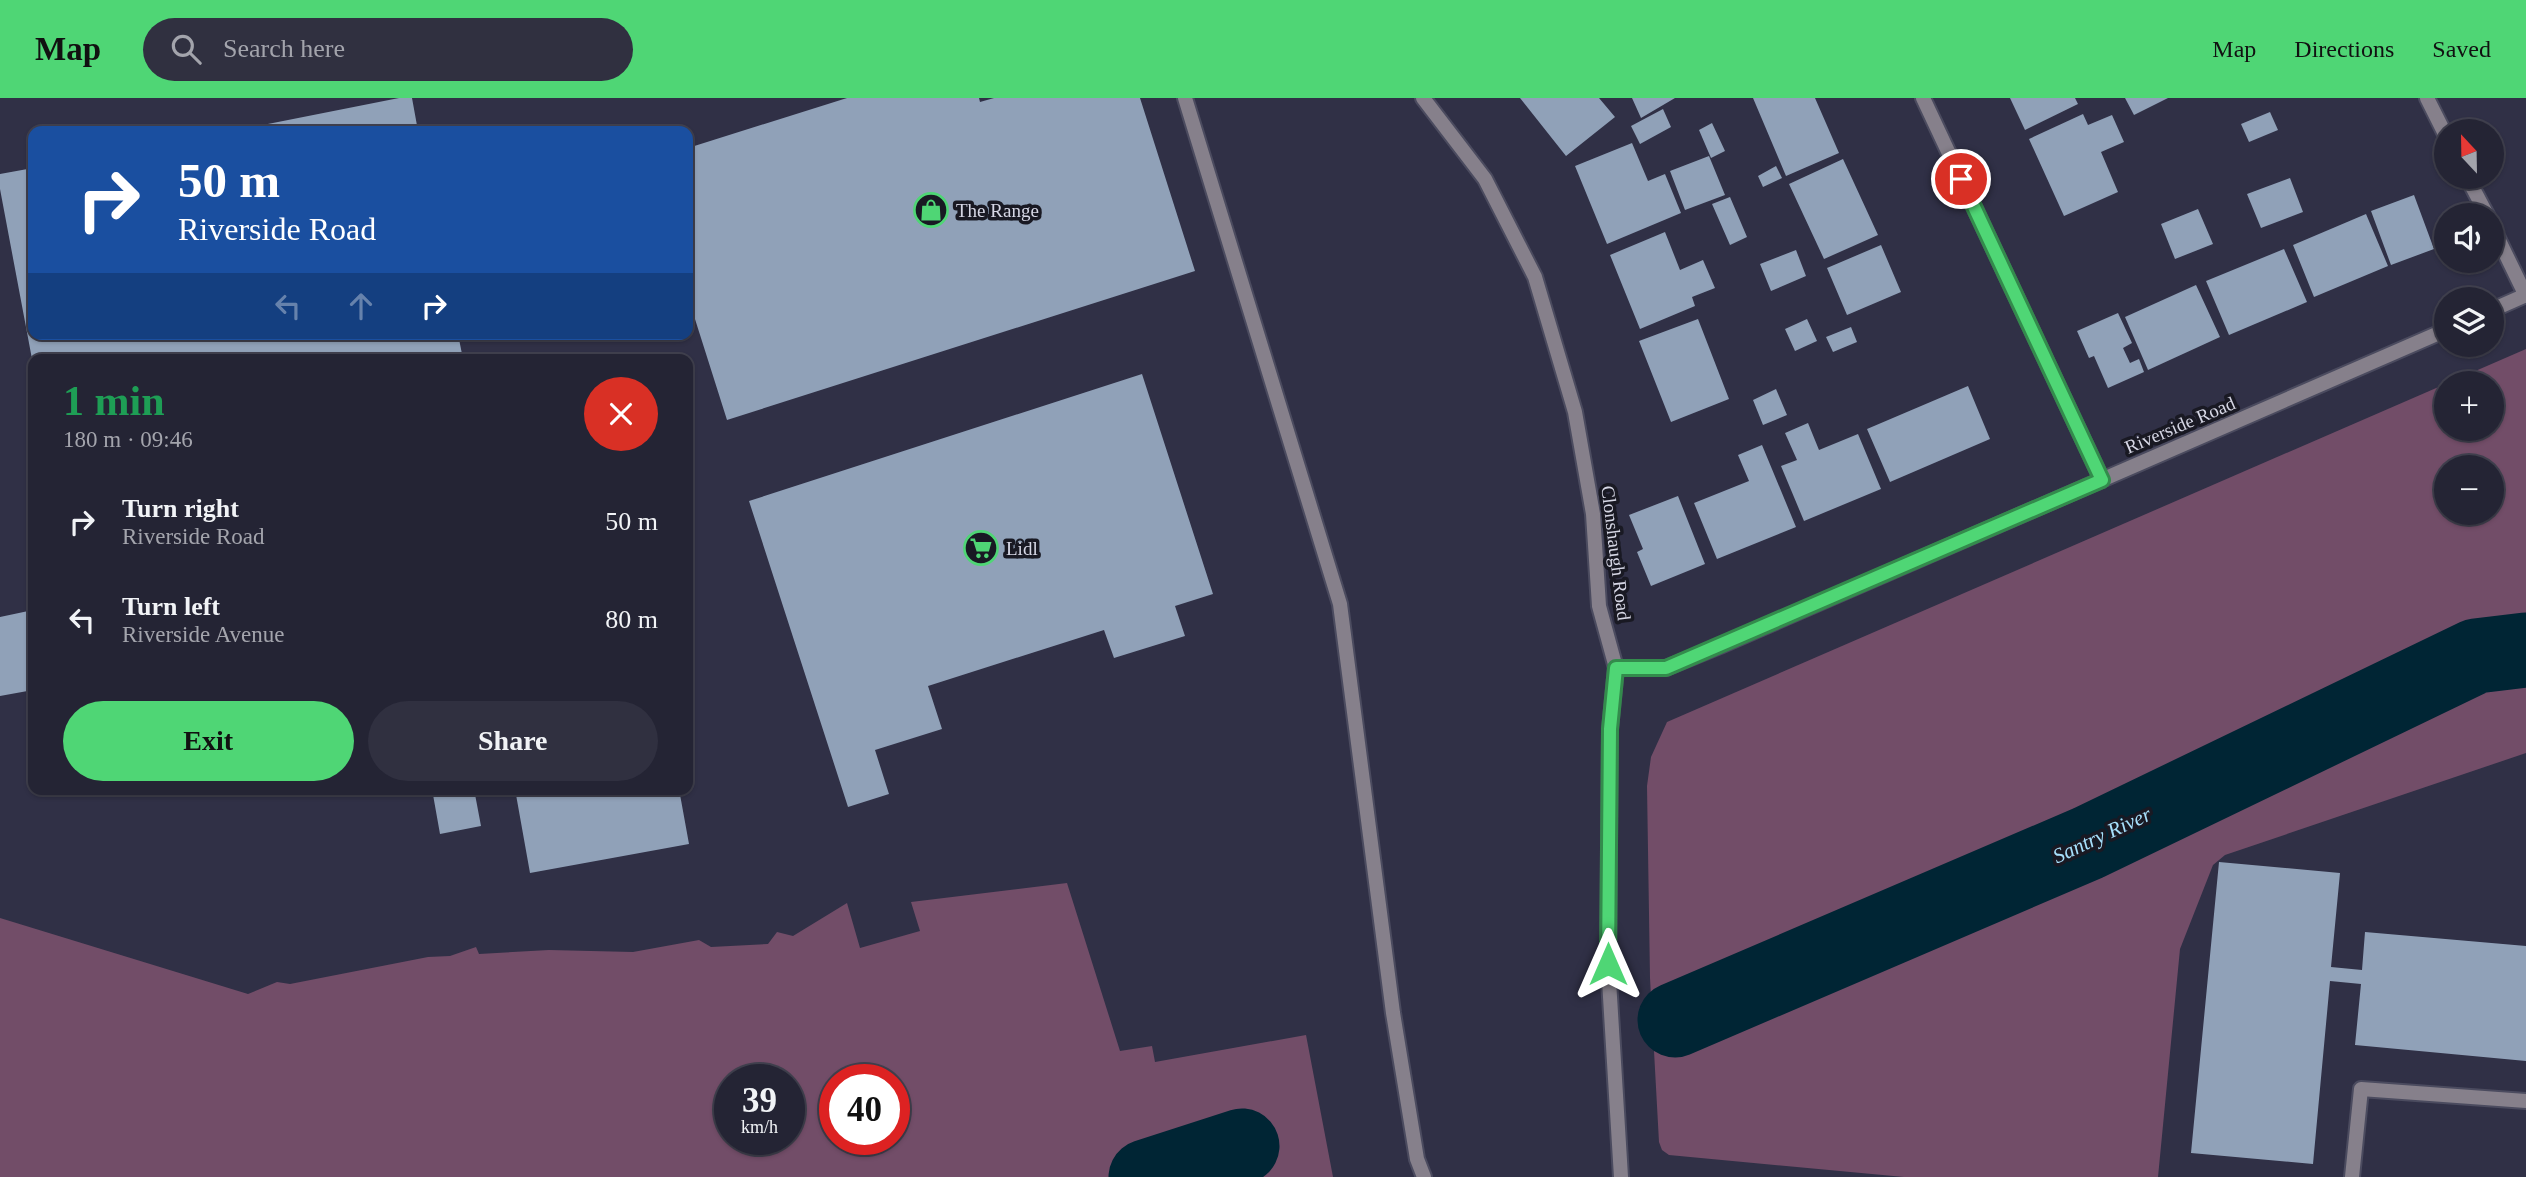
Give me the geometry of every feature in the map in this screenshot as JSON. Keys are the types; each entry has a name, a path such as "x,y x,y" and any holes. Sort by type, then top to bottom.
{"street":[{"path":"1185,98 1340,604 1393,1013 1417,1159 1424,1177"},
{"name":"Clonshaugh Road","path":"1423,98 1485,179 1535,277 1575,412 1594,514 1599,606 1616,668 1610,729 1608,964 1621,1177"},
{"path":"1923,98 2102,480"},
{"path":"2427,98 2438,119"},
{"path":"2504,251 2526,296 2504,305"},
{"name":"Riverside Road","path":"1616,668 1666,668 2434,335"},
{"path":"2352,1177 2361,1089 2526,1101"}],"shaded area":[{"path":"2526,349 2526,753 2225,855 2213,865 2180,949 2158,1177 1904,1177 1669,1155 1662,1150 1659,1142 1650,978 1647,786 1651,757 1667,722 2434,389 2434,441 2504,441 2504,371 2476,371"},
{"path":"1067,883 1120,1051 1152,1046 1155,1062 1306,1035 1333,1177 0,1177 0,918 248,994 277,982 290,984 428,957 450,956 476,947 479,954 549,950 633,952 699,940 711,947 768,944 777,932 793,936 847,903 860,948 920,931 911,902"}],"building":[{"path":"399,98 412,98 417,126 257,126"},
{"name":"The Range","path":"847,98 979,98 980,102 994,98 1140,98 1195,271 727,420 693,313 693,146"},
{"path":"1520,98 1599,98 1615,117 1566,156"},
{"path":"1632,98 1675,98 1641,118"},
{"path":"1753,98 1815,98 1839,153 1786,176"},
{"path":"2010,98 2075,98 2078,104 2025,130"},
{"path":"2125,98 2168,98 2134,115"},
{"path":"1663,109 1671,127 1640,144 1631,126"},
{"path":"2270,112 2278,130 2249,142 2241,124"},
{"path":"2083,114 2088,125 2112,115 2124,142 2101,152 2118,192 2064,216 2029,139"},
{"path":"1712,123 1725,151 1711,158 1699,130"},
{"path":"1632,143 1648,181 1665,174 1681,213 1607,244 1575,166"},
{"path":"1709,156 1725,195 1685,210 1670,171"},
{"path":"1843,159 1878,235 1824,259 1789,184"},
{"path":"1776,166 1782,178 1763,187 1758,176"},
{"path":"28,169 28,338 0,189 0,174"},
{"path":"2290,178 2303,212 2261,228 2247,194"},
{"path":"2414,195 2434,249 2391,265 2371,211"},
{"path":"1730,197 1747,237 1730,245 1712,204"},
{"path":"2198,209 2213,244 2175,259 2161,224"},
{"path":"2366,214 2388,266 2314,297 2293,245"},
{"path":"1665,232 1680,270 1703,260 1715,288 1692,297 1695,306 1640,329 1610,255"},
{"path":"1881,245 1901,292 1847,315 1827,268"},
{"path":"2284,249 2307,302 2229,335 2206,281"},
{"path":"1796,250 1806,276 1771,291 1760,264"},
{"path":"2196,285 2220,337 2148,370 2125,317"},
{"path":"2118,313 2132,343 2123,348 2130,363 2139,359 2144,372 2108,388 2094,356 2089,358 2077,331"},
{"path":"1698,319 1729,399 1671,422 1639,341"},
{"path":"1807,319 1817,341 1795,351 1785,329"},
{"path":"1851,327 1857,342 1833,352 1826,337"},
{"path":"28,340 459,340 462,354 31,354"},
{"name":"Lidl","path":"1142,374 1213,594 1175,606 1185,636 1114,658 1104,630 928,686 942,729 875,750 889,794 848,807 749,501"},
{"path":"1968,386 1990,439 1890,482 1867,429"},
{"path":"1776,389 1787,415 1763,425 1753,400"},
{"path":"1808,423 1819,450 1858,434 1881,489 1804,521 1781,466 1797,460 1785,433"},
{"path":"1762,445 1796,527 1717,559 1694,503 1749,481 1738,455"},
{"path":"1678,496 1705,564 1651,586 1637,552 1643,549 1629,515"},
{"path":"28,611 28,691 0,696 0,617"},
{"path":"433,795 475,795 481,826 440,834"},
{"path":"516,795 680,795 689,844 530,873"},
{"path":"2219,862 2340,873 2331,967 2362,970 2365,932 2526,946 2526,1061 2355,1045 2361,984 2330,981 2313,1164 2191,1153"}],"waterway":[{"name":"Santry River","path":"1675,1020 2088,843 2476,656 2526,650"},
{"name":"Santry River","path":"1146,1177 1242,1146"}],"place":[{"name":"The Range","path":"931,210"},
{"name":"Lidl","path":"981,548"}],"route":[{"path":"1608,964 1610,729 1616,668 1666,668 2102,480 1961,179"}]}
